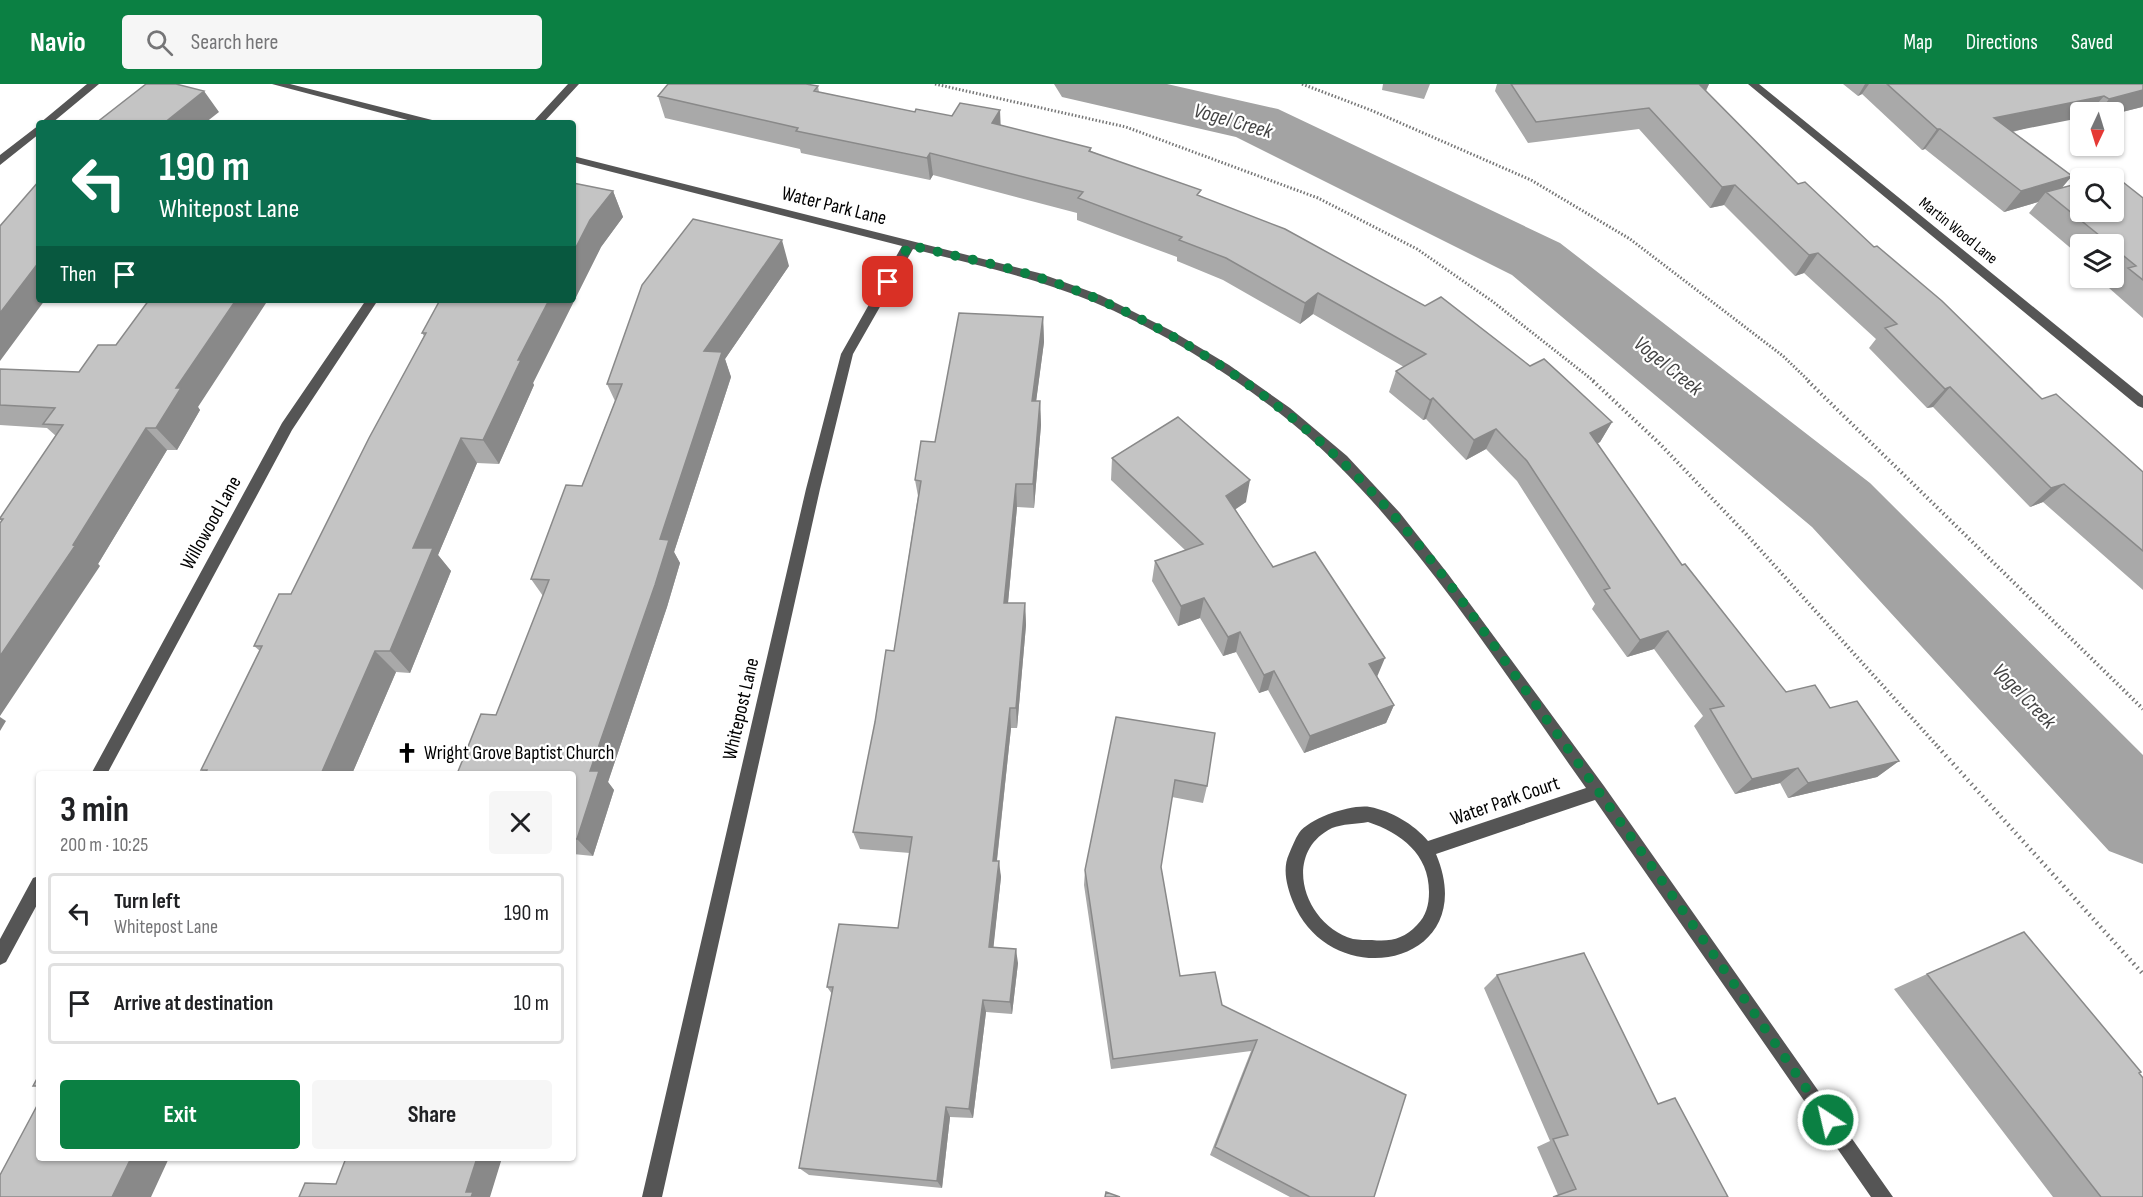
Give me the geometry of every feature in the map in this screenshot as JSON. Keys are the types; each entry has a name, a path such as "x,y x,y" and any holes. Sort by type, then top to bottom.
{"street":[{"path":"49,120 94,84"},
{"path":"277,84 420,120"},
{"path":"540,120 574,84"},
{"name":"Martin Wood Lane","path":"1753,84 2143,403"},
{"path":"0,161 36,131"},
{"name":"Water Park Lane","path":"576,160 1035,276 1096,298 1168,334 1224,368 1285,411 1341,460 1395,517 1443,578 1598,790 1883,1197"},
{"name":"Whitepost Lane","path":"652,1197 807,512 847,354 909,245"},
{"name":"Willowood Lane","path":"101,771 287,427 370,303"},
{"name":"Water Park Court","path":"1425,850 1598,790"},
{"path":"1368,814 1390,822 1410,834 1425,850 1436,873 1438,897 1432,920 1417,938 1396,949 1371,952 1344,945 1321,931 1304,911 1295,890 1293,869 1298,849 1310,832 1326,821 1347,815 1368,814"},
{"path":"0,956 36,890"}],"path":[{"path":"935,84 1126,127 1318,198 1417,249 1492,301 1603,389 1660,444 1746,534 2143,974"},
{"path":"1302,84 1383,115 1531,180 1630,238 1783,356 2143,709"}],"building":[{"path":"146,84 176,84 204,91 168,120 100,120"},
{"path":"668,84 806,84 818,86 814,91 915,112 916,109 952,116 960,103 1000,110 992,123 1091,148 1089,151 1201,190 1197,195 1285,229 1425,306 1441,297 1530,366 1544,359 1612,422 1590,433 1682,565 1685,564 1786,692 1815,685 1830,708 1857,701 1899,761 1808,783 1798,768 1752,779 1710,709 1724,706 1668,631 1640,640 1604,590 1610,588 1527,461 1496,429 1474,440 1433,398 1430,400 1396,371 1426,354 1318,293 1305,303 1226,258 1179,240 1182,237 1078,198 1083,192 930,153 927,158 796,131 798,128 658,96"},
{"path":"1511,84 1699,84 1798,184 1805,182 1874,247 1877,246 1942,301 2042,399 2056,394 2143,472 2143,551 2064,484 2051,488 1950,387 1945,389 1885,328 1897,324 1818,253 1809,255 1735,185 1722,187 1649,108 1536,122"},
{"path":"1887,84 2143,84 2143,90 2109,99 2104,96 1994,118 2070,175 2070,177 2021,191 1937,129"},
{"path":"2124,183 2143,198 2143,280 2128,268 2136,266 2124,256 2124,234 2098,234 2083,222 2124,222"},
{"path":"36,184 36,266 0,313 0,226"},
{"path":"576,184 613,191 590,220 576,247"},
{"path":"2070,186 2070,212 2046,192"},
{"path":"693,219 782,240 704,351 722,352 660,539 669,540 655,585 590,771 599,771 576,839 576,771 458,771 481,714 496,715 549,580 531,579 566,485 582,486 622,384 607,384 642,285"},
{"path":"147,303 234,303 176,388 181,388 156,428 146,428 73,545 75,546 0,656 0,523 3,519 0,518 63,425 43,424 55,408 0,405 0,369 79,372 98,345 116,345"},
{"path":"438,303 547,303 518,360 521,360 483,440 461,438 413,548 433,548 390,651 375,651 322,771 201,770 262,646 254,646 279,594 291,594 369,438 426,333 422,333"},
{"path":"959,313 1043,317 1032,401 1040,401 1033,484 1016,484 1004,603 1025,603 1016,708 1010,708 993,861 999,861 989,947 1016,949 1010,1002 983,1000 969,1109 946,1107 937,1181 799,1168 833,987 827,987 839,924 898,928 912,837 853,832 875,722 886,650 894,651 921,481 915,480 921,441 935,442"},
{"path":"1178,417 1250,480 1226,496 1273,567 1315,552 1385,658 1369,664 1394,705 1310,736 1274,671 1264,675 1240,632 1228,637 1204,598 1181,606 1155,561 1203,544 1112,458"},
{"path":"1116,717 1215,733 1207,786 1175,780 1161,867 1180,976 1215,972 1222,1005 1406,1095 1374,1197 1310,1197 1215,1147 1257,1040 1113,1059 1085,870"},
{"path":"2024,932 2141,1072 2139,1073 2143,1078 2143,1197 2101,1197 1927,974"},
{"path":"1584,953 1658,1104 1675,1098 1728,1197 1553,1197 1576,1189 1553,1139 1568,1135 1497,975"},
{"path":"36,1108 36,1161 130,1161 112,1197 0,1197 0,1175"},
{"path":"345,1161 476,1161 466,1192 473,1192 471,1197 299,1197 305,1183 336,1184"},
{"path":"1106,1192 1120,1197 1105,1197"}],"waterway":[{"name":"Vogel Creek","path":"1084,84 1256,123 1536,259 1841,505 2143,820"}],"place":[{"name":"Wright Grove Baptist Church","path":"407,753"}],"route":[{"path":"888,282 909,245 1035,276 1096,298 1168,334 1224,368 1285,411 1341,460 1395,517 1443,578 1598,790 1828,1120"}]}
